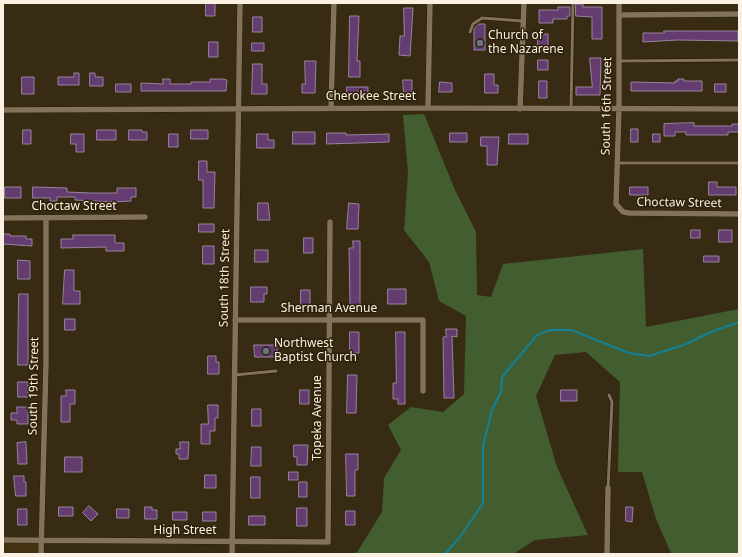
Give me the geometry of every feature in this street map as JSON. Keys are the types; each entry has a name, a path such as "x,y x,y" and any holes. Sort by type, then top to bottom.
{"street":[{"name":"South 18th Street","path":"232,554 240,3"},
{"path":"331,108 334,3"},
{"path":"428,108 430,3"},
{"path":"520,109 524,3"},
{"name":"South 16th Street","path":"619,3 619,108 616,199 619,209"},
{"path":"619,15 739,14"},
{"name":"Cherokee Street","path":"3,110 239,110 331,108 739,109"},
{"name":"Choctaw Street","path":"619,209 629,213 739,214"},
{"name":"Choctaw Street","path":"3,218 145,218"},
{"name":"South 19th Street","path":"41,554 46,363 46,218"},
{"name":"Topeka Avenue","path":"328,542 330,222"},
{"name":"Sherman Avenue","path":"235,320 424,320 423,391"},
{"path":"607,554 608,488"},
{"name":"High Street","path":"3,540 328,542"}],"lane":[{"path":"571,109 573,3"},
{"path":"470,32 473,24 482,18 523,21"},
{"path":"619,61 739,60"},
{"path":"617,162 739,163"},
{"path":"234,375 276,371"},
{"path":"608,488 612,402 609,395"}],"shaded area":[{"path":"3,541 41,541 41,554 3,554"}],"green space":[{"path":"424,114 455,190 476,232 477,295 491,297 503,264 643,249 646,327 739,309 739,554 671,553 656,519 642,472 618,472 620,382 586,352 555,355 536,396 557,467 588,535 535,540 513,554 356,554 382,512 384,478 401,450 388,425 411,407 443,412 464,394 466,316 439,301 429,262 404,230 408,172 403,115"}],"building":[{"path":"206,3 215,3 215,16 206,16"},
{"path":"576,4 583,4 583,7 602,7 602,39 592,39 592,17 576,16"},
{"path":"558,7 570,7 570,16 567,16 567,19 553,19 553,23 539,23 539,10 558,10"},
{"path":"404,8 413,8 410,56 399,55 400,36 404,36"},
{"path":"350,16 359,16 357,61 360,61 360,77 349,77"},
{"path":"253,17 262,17 262,32 253,32"},
{"name":"Church of the Nazarene","path":"479,24 485,24 485,50 474,50 474,29"},
{"path":"664,31 738,31 738,41 677,40 643,42 643,33 664,33"},
{"path":"538,34 548,34 548,51 538,51"},
{"path":"209,42 218,42 218,57 209,57"},
{"path":"252,43 264,43 264,51 252,51"},
{"path":"590,58 601,58 600,95 576,95 576,87 592,87"},
{"path":"538,60 548,60 548,70 538,70"},
{"path":"305,61 316,61 315,93 302,93 302,84 305,84"},
{"path":"253,64 262,64 262,84 267,84 267,94 252,94"},
{"path":"74,73 79,73 79,85 58,85 58,77 74,77"},
{"path":"90,73 95,73 95,77 103,77 103,86 90,86"},
{"path":"485,74 494,74 494,85 498,85 498,93 485,93"},
{"path":"22,77 34,77 34,94 22,94"},
{"path":"163,79 170,79 170,84 191,84 191,82 210,82 210,79 223,79 227,80 226,91 141,91 141,83 163,84"},
{"path":"678,79 684,79 684,81 702,81 702,91 631,91 631,82 675,83"},
{"path":"403,80 412,80 412,95 404,95"},
{"path":"539,81 547,81 547,98 539,98"},
{"path":"440,82 452,83 452,92 439,92"},
{"path":"116,84 131,84 131,92 116,92"},
{"path":"715,84 726,84 726,92 715,92"},
{"path":"347,87 368,87 368,95 347,95"},
{"path":"694,123 694,126 732,126 732,124 739,124 739,132 728,132 728,135 686,135 686,132 675,132 675,136 664,136 664,124"},
{"path":"631,129 638,129 638,142 631,142"},
{"path":"23,130 31,130 31,144 23,144"},
{"path":"97,130 116,130 116,140 97,140"},
{"path":"129,130 142,130 142,132 147,132 147,140 129,140"},
{"path":"191,130 208,130 208,139 191,139"},
{"path":"293,132 315,132 315,144 293,144"},
{"path":"327,133 346,133 346,135 389,134 389,142 327,144"},
{"path":"450,133 467,133 467,142 450,142"},
{"path":"71,134 84,134 84,152 76,152 76,144 71,144"},
{"path":"169,134 178,134 178,147 169,147"},
{"path":"257,134 268,134 268,140 274,140 274,148 257,148"},
{"path":"509,134 528,134 528,144 509,144"},
{"path":"653,134 660,134 660,142 653,142"},
{"path":"481,137 499,137 497,165 487,165 487,146 481,146"},
{"path":"199,161 207,161 207,172 215,172 214,208 203,208 203,180 199,180"},
{"path":"709,182 717,182 717,187 736,187 736,195 709,195"},
{"path":"5,187 21,187 21,198 5,198"},
{"path":"33,187 67,188 67,192 90,193 117,193 117,188 136,188 136,197 131,197 131,201 112,202 75,200 75,197 57,197 57,201 50,201 50,198 33,198"},
{"path":"630,187 648,187 648,195 630,195"},
{"path":"258,203 268,203 270,220 258,220"},
{"path":"349,203 359,204 358,229 347,229"},
{"path":"199,224 214,224 214,232 199,232"},
{"path":"691,230 700,230 700,238 691,238"},
{"path":"719,230 732,230 732,242 719,242"},
{"path":"3,234 10,234 10,236 26,236 26,239 32,239 32,246 3,244"},
{"path":"73,235 115,235 115,243 124,243 124,251 106,251 106,247 61,248 61,239 73,239"},
{"path":"304,238 313,238 313,253 304,253"},
{"path":"353,241 360,241 360,309 350,309 349,248 353,248"},
{"path":"203,246 214,246 214,264 203,264"},
{"path":"255,250 268,250 268,262 255,262"},
{"path":"704,256 719,256 719,262 704,262"},
{"path":"18,260 30,261 30,279 18,279"},
{"path":"65,270 74,270 74,291 80,291 80,304 63,304"},
{"path":"251,287 267,287 267,294 264,294 264,302 251,302"},
{"path":"388,289 406,289 406,304 388,304"},
{"path":"301,290 310,290 310,305 301,305"},
{"path":"19,294 28,294 28,365 18,365"},
{"path":"65,319 75,319 75,330 65,330"},
{"path":"446,329 457,329 457,337 452,336 454,398 444,398 443,337 446,337"},
{"path":"350,332 359,332 359,353 350,353"},
{"path":"396,332 405,332 405,404 398,404 398,399 393,399 393,383 396,383"},
{"name":"Northwest Baptist Church","path":"254,345 277,345 277,357 255,357"},
{"path":"208,356 216,356 216,362 219,362 219,374 208,374"},
{"path":"348,375 357,375 356,413 347,413"},
{"path":"18,382 28,382 28,397 18,397"},
{"path":"66,390 75,390 75,404 70,404 70,422 61,422 61,396 66,396"},
{"path":"300,390 309,390 309,404 300,404"},
{"path":"561,390 577,390 577,401 561,401"},
{"path":"208,405 218,405 218,418 215,418 215,431 210,431 210,444 201,444 201,424 208,424"},
{"path":"17,407 28,407 28,424 17,424 17,420 11,420 11,413 17,413"},
{"path":"252,409 261,409 261,426 252,426"},
{"path":"26,442 27,464 18,464 17,443"},
{"path":"180,442 189,442 188,459 179,459 179,454 176,454 176,449 180,449"},
{"path":"294,445 308,445 307,465 297,465 297,457 294,457"},
{"path":"252,447 261,447 261,466 251,466"},
{"path":"346,454 358,454 358,470 355,470 355,496 347,496"},
{"path":"65,457 82,457 82,472 65,472"},
{"path":"289,472 298,472 298,480 289,480"},
{"path":"205,475 216,475 216,488 205,488"},
{"path":"14,476 24,476 24,482 26,482 26,496 16,496"},
{"path":"251,477 260,477 260,498 251,498"},
{"path":"299,482 307,482 307,497 299,497"},
{"path":"89,506 98,514 91,521 83,513"},
{"path":"59,507 73,507 73,516 59,516"},
{"path":"145,507 152,507 152,510 157,510 157,519 145,519"},
{"path":"626,507 633,507 632,522 626,521"},
{"path":"297,508 307,508 307,526 297,526"},
{"path":"18,509 27,509 27,525 18,525"},
{"path":"117,509 129,509 129,518 117,518"},
{"path":"346,511 355,511 355,525 346,525"},
{"path":"173,512 187,512 187,520 173,520"},
{"path":"203,512 216,512 216,521 203,521"},
{"path":"249,516 265,516 265,525 249,525"}],"waterway":[{"path":"445,554 460,537 483,503 483,446 492,410 501,392 502,377 537,335 550,330 571,330 629,353 649,356 684,345 711,332 739,322"}],"place":[{"name":"Church of the Nazarene","path":"480,43"},
{"name":"Northwest Baptist Church","path":"266,351"}]}
